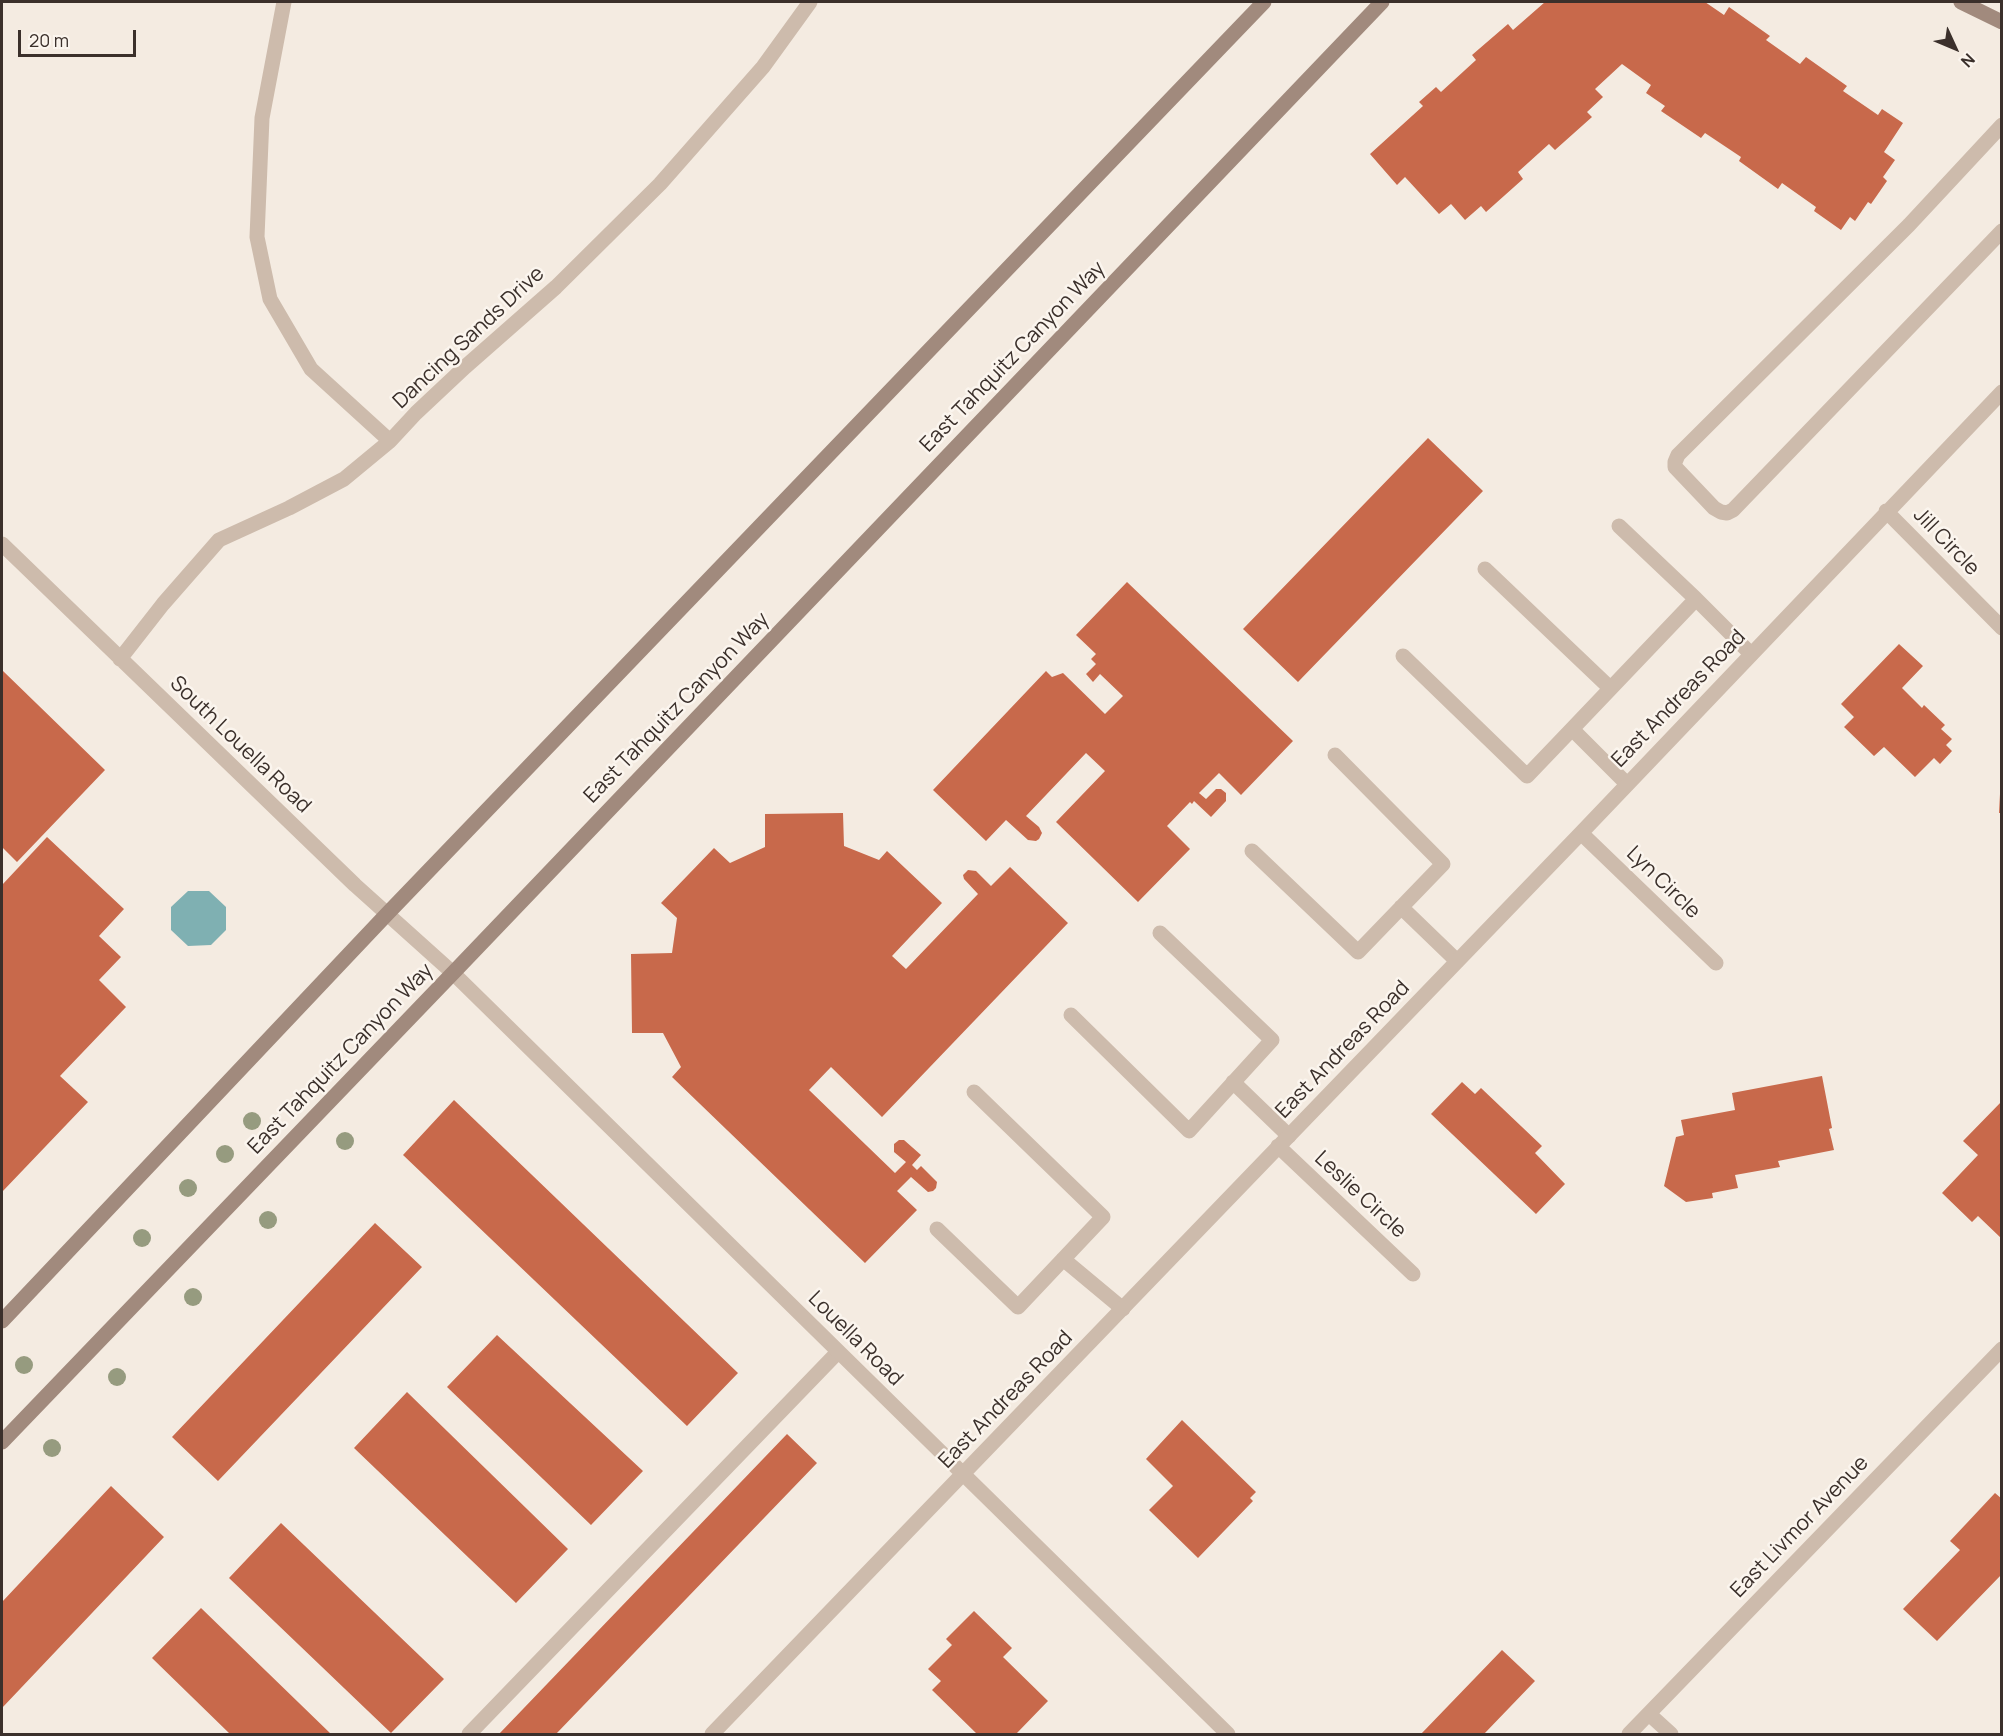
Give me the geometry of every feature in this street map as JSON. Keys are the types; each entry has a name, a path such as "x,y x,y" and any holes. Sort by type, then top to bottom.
{"main road":[{"path":"2,1321 387,915 1264,2"},
{"name":"East Tahquitz Canyon Way","path":"2,1442 1382,2"},
{"path":"1961,2 2001,22"}],"street":[{"path":"284,2 262,118 257,237 270,298 311,369 390,441"},
{"name":"Dancing Sands Drive","path":"120,659 163,604 219,540 289,508 344,479 390,441 465,367 556,287 660,184 763,67 810,2"},
{"path":"2001,125 1909,225 1678,454 1675,467 1714,508 1728,513 1733,510 2001,231"},
{"name":"East Andreas Road","path":"712,1734 1581,833 2001,392"},
{"name":"Jill Circle","path":"1886,511 2001,628"},
{"path":"1619,526 1752,654"},
{"name":"South Louella Road","path":"2,544 387,915 453,973"},
{"path":"1485,568 1610,688"},
{"path":"1402,656 1527,776 1696,599"},
{"path":"1572,729 1628,784"},
{"path":"1252,850 1358,952 1443,864 1335,755"},
{"name":"Lyn Circle","path":"1581,833 1716,963"},
{"path":"1401,907 1457,961"},
{"path":"1071,1015 1189,1131 1272,1040 1160,933"},
{"name":"Louella Road","path":"453,973 1228,1734"},
{"name":"Leslie Circle","path":"1233,1082 1284,1141 1413,1274"},
{"path":"937,1229 1018,1307 1103,1217 974,1092"},
{"path":"1063,1259 1123,1309"},
{"name":"East Livmor Avenue","path":"1629,1734 2001,1349"},
{"path":"469,1734 838,1352"},
{"path":"1649,1714 1671,1734"}],"water":[{"path":"188,891 209,891 226,907 226,930 211,945 188,946 171,930 171,907"}],"building":[{"path":"1545,2 1705,2 1724,15 1729,7 1770,36 1766,40 1800,64 1806,57 1847,86 1843,91 1878,115 1882,109 1903,123 1884,152 1895,160 1883,177 1887,181 1871,204 1868,202 1855,221 1850,217 1841,230 1814,211 1816,207 1782,183 1778,189 1739,161 1741,157 1705,133 1701,138 1661,111 1665,106 1646,93 1651,85 1622,64 1595,89 1603,97 1587,112 1592,117 1555,150 1549,144 1518,172 1523,179 1486,212 1481,206 1465,220 1451,204 1439,214 1405,177 1397,185 1370,154 1423,106 1419,102 1436,87 1441,92 1476,60 1472,55 1508,24 1513,30"},
{"path":"1428,438 1483,491 1298,682 1243,629"},
{"path":"1127,582 1293,741 1241,795 1219,773 1199,793 1206,799 1216,789 1221,789 1226,793 1226,801 1211,817 1194,801 1192,804 1190,802 1167,826 1190,849 1138,902 1056,822 1105,771 1086,753 1026,816 1039,827 1042,833 1036,841 1028,840 1006,820 986,841 933,790 1046,671 1052,677 1063,673 1105,714 1123,696 1100,674 1093,682 1086,674 1096,664 1091,659 1096,654 1076,635"},
{"path":"1899,644 1923,666 1902,688 1922,708 1924,705 1945,725 1941,729 1952,739 1946,745 1952,751 1940,764 1934,758 1915,777 1884,747 1874,756 1844,727 1854,717 1841,704"},
{"path":"2,670 105,770 17,862 2,847"},
{"path":"2000,794 2002,794 2002,813 1999,813"},
{"path":"843,813 844,846 879,860 887,851 942,903 892,956 906,969 978,894 964,879 963,875 968,870 976,871 991,886 1010,867 1068,923 882,1117 831,1067 809,1090 895,1173 906,1162 894,1152 894,1144 899,1140 904,1140 921,1155 912,1165 917,1170 921,1166 937,1182 936,1188 928,1192 911,1177 897,1191 917,1210 865,1263 672,1077 681,1067 663,1033 632,1033 631,954 672,953 677,918 661,903 714,848 730,863 765,847 765,814"},
{"path":"47,837 124,909 99,936 121,957 99,980 126,1007 60,1076 88,1102 2,1192 2,885"},
{"path":"1822,1076 1834,1150 1778,1161 1780,1167 1735,1175 1738,1188 1712,1193 1713,1198 1686,1202 1664,1186 1676,1137 1684,1135 1681,1120 1735,1110 1732,1093"},
{"path":"1462,1082 1475,1094 1481,1088 1542,1146 1535,1153 1565,1184 1536,1214 1431,1114"},
{"path":"454,1100 738,1373 687,1426 403,1155"},
{"path":"2002,1101 2000,1193 2002,1239 1978,1216 1972,1222 1942,1193 1978,1155 1963,1141"},
{"path":"375,1223 422,1267 218,1481 172,1437"},
{"path":"497,1335 643,1471 591,1525 447,1387"},
{"path":"407,1392 568,1549 516,1603 354,1448"},
{"path":"1182,1420 1256,1492 1250,1498 1253,1501 1198,1558 1149,1510 1173,1486 1146,1459"},
{"path":"787,1434 817,1463 556,1734 499,1734"},
{"path":"111,1486 164,1537 2,1708 2,1602"},
{"path":"1995,1493 2002,1499 2002,1574 1937,1641 1903,1609 1960,1550 1950,1541"},
{"path":"281,1523 444,1679 391,1733 229,1578"},
{"path":"201,1608 331,1734 230,1734 152,1658"},
{"path":"974,1611 1012,1648 1003,1657 1048,1701 1016,1734 977,1734 932,1690 941,1681 928,1669 952,1645 946,1639"},
{"path":"1502,1650 1535,1681 1484,1734 1421,1734"}]}
